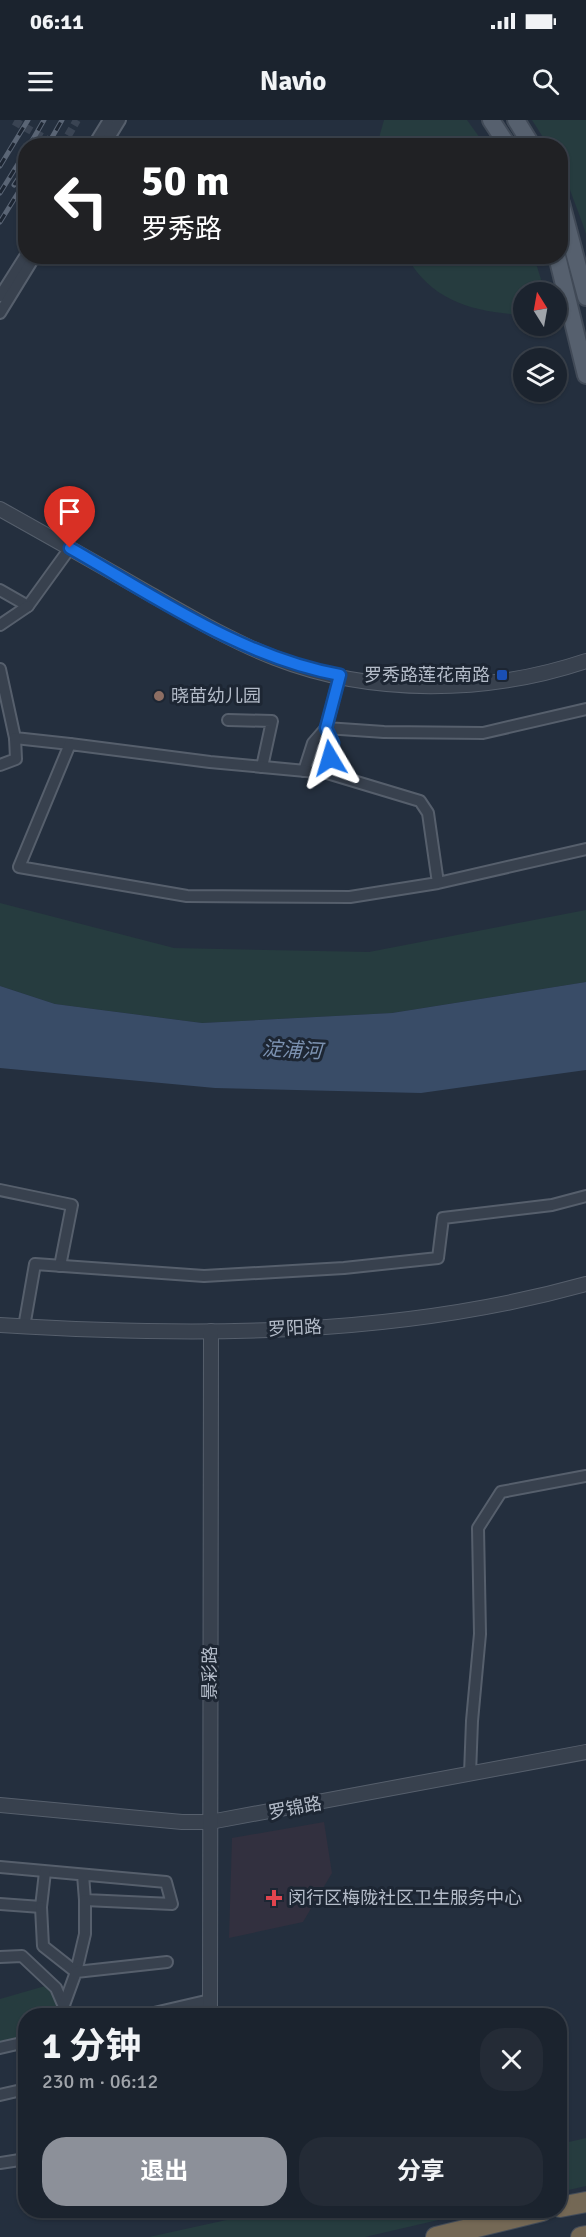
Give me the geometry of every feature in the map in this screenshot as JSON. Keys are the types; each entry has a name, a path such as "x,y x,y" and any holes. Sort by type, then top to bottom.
{"highway":[{"path":"567,2206 586,2202"},
{"path":"436,2237 513,2218"},
{"path":"581,2237 586,2236"}],"main road":[{"path":"490,120 502,138"},
{"path":"516,120 527,138"},
{"path":"568,229 586,297"},
{"path":"559,264 586,375"}],"street":[{"path":"98,138 109,120"},
{"path":"109,138 120,120"},
{"path":"0,296 20,264"},
{"path":"0,313 30,264"},
{"path":"0,509 230,640 277,659 340,675 411,685 465,686 540,675 586,661"},
{"path":"0,626 28,606 70,548"},
{"path":"0,590 28,606"},
{"path":"0,669 15,738 16,759 0,765"},
{"path":"304,771 313,743 326,728 340,675"},
{"path":"326,728 384,732 483,733 586,709"},
{"path":"228,720 272,721 262,767"},
{"path":"326,728 333,743 327,773"},
{"path":"15,738 327,773 420,801 428,813 438,883"},
{"path":"70,744 20,867 187,897 350,897 438,883 586,849"},
{"path":"0,1190 72,1205 60,1266"},
{"path":"24,1327 35,1264 204,1276 344,1268 438,1258 442,1218 552,1205 586,1196"},
{"name":"罗阳路","path":"0,1325 211,1331 390,1322 475,1310 586,1284"},
{"name":"景彩路","path":"210,2008 211,1331"},
{"path":"470,1774 471,1721 480,1634 478,1528 501,1492 586,1476"},
{"name":"罗锦路","path":"0,1805 182,1822 210,1822 586,1752"},
{"path":"0,1868 166,1882 172,1904 85,1900"},
{"path":"45,1872 41,1907 43,1946 76,1972 167,1962"},
{"path":"63,2005 76,1972 85,1934 83,1875"},
{"path":"0,1904 41,1907"},
{"path":"0,1957 22,1956 56,1988 64,2008"},
{"path":"176,2008 210,2000"},
{"path":"0,2048 18,2044"},
{"path":"0,2095 18,2091"},
{"path":"0,2163 18,2160"}],"shaded area":[{"name":"闵行区梅陇社区卫生服务中心","path":"324,1822 332,1873 303,1922 229,1938 232,1838"}],"green space":[{"path":"384,120 467,120 480,138 379,138"},
{"path":"532,120 586,120 586,234 568,182 568,138 544,138"},
{"path":"412,264 536,264 542,282 513,282 513,314 488,311 456,302 429,285"},
{"path":"0,903 174,948 369,952 586,910 586,982 392,1013 202,1023 55,1004 0,986"},
{"path":"45,1986 54,1995 60,2008 18,2008 18,2039 0,2043 0,1999"},
{"path":"586,2138 586,2186 567,2190 567,2142"},
{"path":"236,2218 447,2218 365,2237 149,2237"}],"water":[{"name":"淀浦河","path":"586,982 586,1070 421,1093 215,1088 0,1068 0,986 55,1004 202,1023 392,1013"}],"tunnel":[{"path":"67,138 77,120"},
{"path":"14,121 44,138"}],"railway":[{"path":"0,166 28,120"},
{"path":"34,138 44,120"},
{"path":"52,138 62,120"},
{"path":"0,193 18,164"},
{"path":"14,185 18,179"},
{"path":"0,222 18,193"}],"place":[{"name":"罗秀路莲花南路","path":"502,675"},
{"name":"晓苗幼儿园","path":"159,696"},
{"name":"闵行区梅陇社区卫生服务中心","path":"274,1898"}],"route":[{"path":"70,548 230,640 277,659 340,675 326,728 333,743 330,758"}]}
